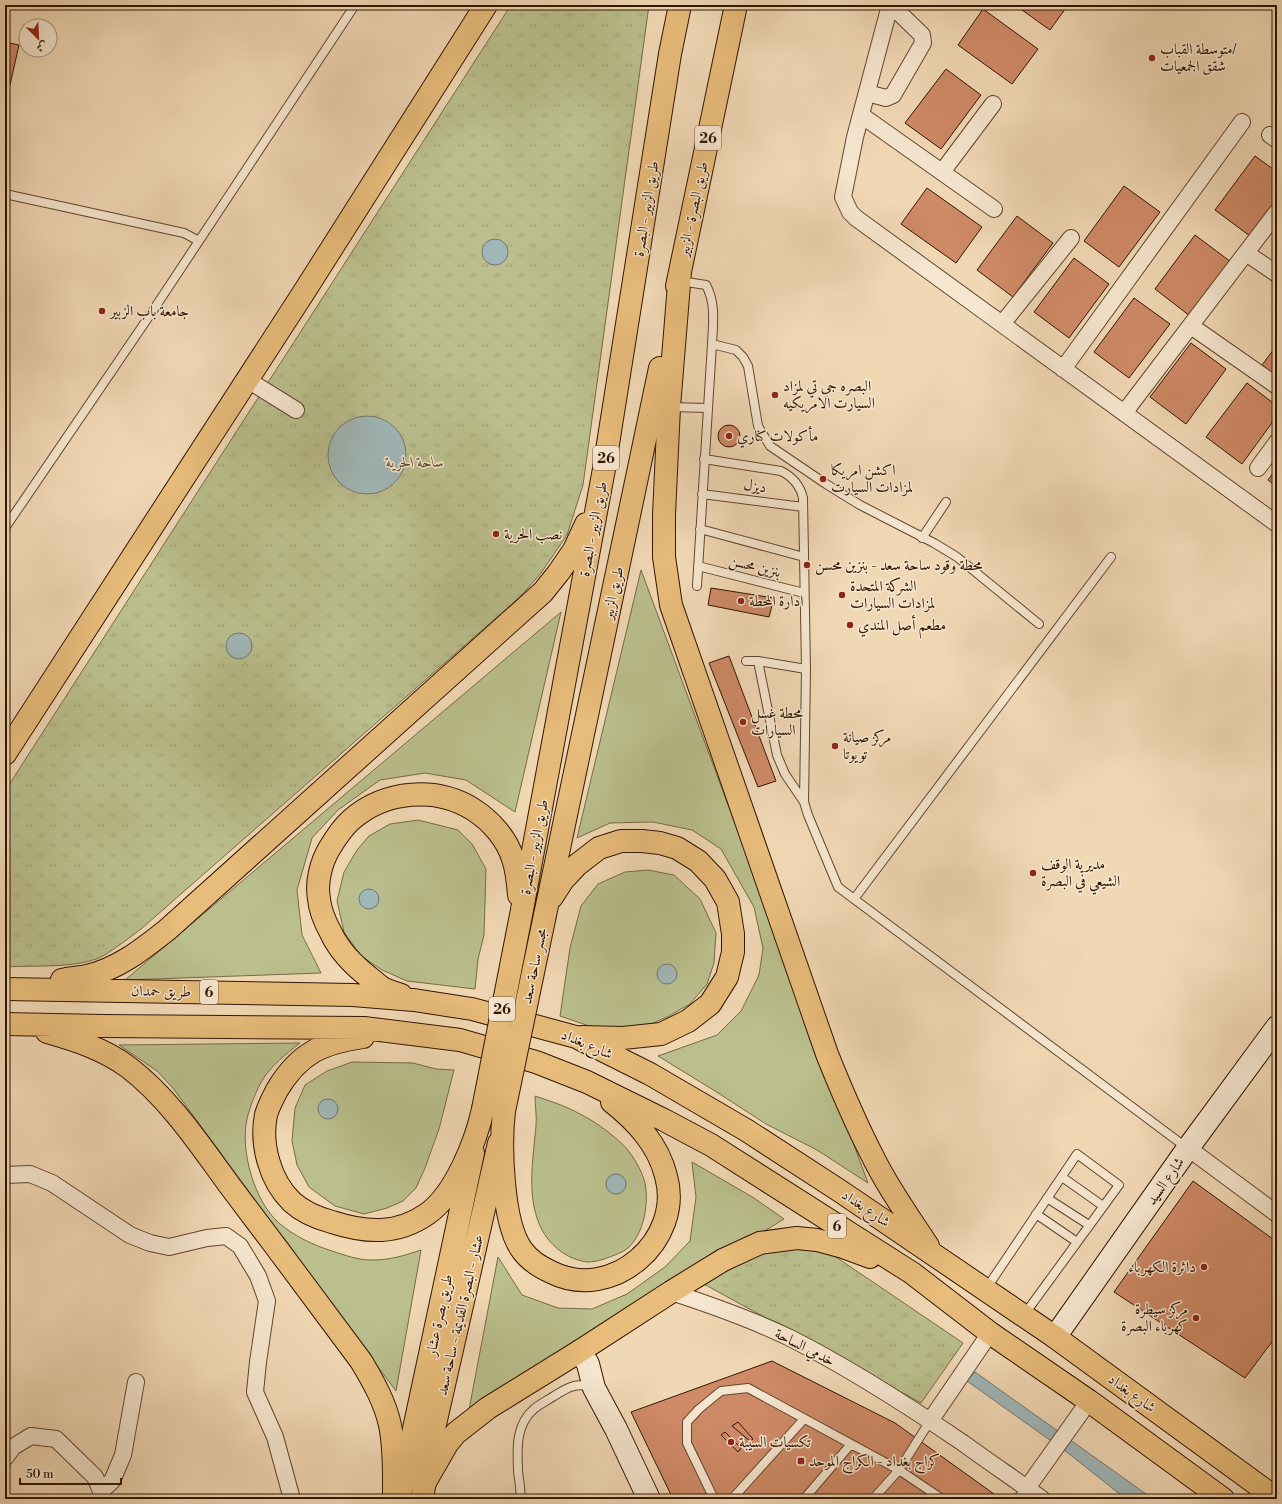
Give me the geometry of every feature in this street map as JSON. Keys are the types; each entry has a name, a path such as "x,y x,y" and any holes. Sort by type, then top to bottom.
{"main road":[{"path":"5,754 486,5"},
{"name":"طريق الزبير - البصرة","path":"522,910 604,469 670,54 680,5"},
{"name":"طريق البصرة - الزبير","path":"680,276 736,5"},
{"path":"680,276 669,407 664,515 664,557 672,605 830,1060 848,1106 873,1158 932,1253"},
{"name":"طريق الزبير","path":"545,915 680,276"},
{"path":"5,988 86,976 111,968 132,956 168,930 543,592 574,550 588,519 604,469"},
{"path":"414,1000 383,988 354,966 341,951 324,920 318,898 320,873 325,856 334,841 351,820 370,807 395,797 416,794 442,796 462,802 485,818 503,837 513,859 522,910"},
{"path":"545,915 553,894 563,880 577,866 600,848 621,841 660,843 678,848 698,861 715,879 728,902 734,934 733,952 727,977 710,1004 688,1021 661,1034 623,1038 576,1037"},
{"name":"مجسر ساحة سعد","path":"496,1117 522,910"},
{"name":"مجسر ساحة سعد","path":"496,1117 545,915"},
{"name":"طريق حمدان","path":"5,988 353,996 414,1000"},
{"name":"شارع بغداد","path":"414,1000 472,1009 576,1037 650,1074 746,1130 932,1253 1055,1337 1277,1499"},
{"path":"13,1024 68,1038 101,1051 127,1066 148,1084 186,1127 361,1361 375,1384 390,1426 394,1499"},
{"name":"6","path":"13,1024 364,1028 410,1033"},
{"path":"410,1033 383,1034 344,1040 322,1047 300,1062 286,1076 274,1096 266,1115 264,1132 265,1149 270,1167 279,1186 291,1201 304,1212 317,1218 352,1228 372,1231 389,1230 407,1226 428,1214 444,1200 458,1176 478,1130"},
{"name":"شارع بغداد","path":"410,1033 460,1040 536,1062 587,1082 711,1145 912,1273 990,1333 1089,1401 1224,1499"},
{"path":"496,1117 512,1233 522,1251 540,1266 561,1277 580,1280 598,1279 616,1274 633,1265 648,1250 656,1239 667,1212 667,1176 659,1156 644,1133 625,1112 587,1082"},
{"name":"26","path":"478,1130 496,1117"},
{"name":"عشار - البصرة القديمة - ساحة سعد","path":"423,1492 433,1433 496,1117"},
{"name":"طريق بصرة عشار","path":"399,1499 478,1130"},
{"path":"423,1492 447,1444 456,1433 502,1398 580,1351 723,1260 760,1243 797,1238 817,1240 843,1247 912,1273"}],"street":[{"path":"867,93 886,98 893,95 923,43 922,35 890,5 855,137 843,197 850,212 856,218 1277,524"},
{"path":"942,172 993,104"},
{"path":"861,115 994,209"},
{"path":"1063,369 1242,122"},
{"path":"1124,413 1277,212"},
{"path":"1002,324 1071,238"},
{"path":"1246,253 1277,274"},
{"path":"1191,326 1277,386"},
{"path":"246,379 296,410"},
{"path":"1258,468 1277,442"},
{"name":"شارع السيد","path":"1055,1337 1188,1148 1277,1027"},
{"path":"1188,1148 1277,1214"},
{"path":"5,1174 30,1174 52,1183 130,1235 150,1243 169,1247 207,1238 226,1236 240,1246 258,1276 267,1301 255,1392 275,1437 292,1499"},
{"name":"خدمي الساحة","path":"671,1292 744,1318 789,1338 860,1376 930,1421 1032,1496"},
{"path":"930,1421 990,1333"},
{"path":"580,1351 588,1364 594,1388 616,1429 649,1499"},
{"path":"101,1495 112,1481 123,1455 136,1382"},
{"path":"1032,1496 1052,1453 1089,1401"},
{"path":"5,1458 13,1447 31,1436 56,1438 95,1477 101,1495"}],"lane":[{"path":"5,528 199,241 355,5"},
{"path":"5,194 184,233 199,241"},
{"path":"680,276 706,285 710,292 713,305 712,344 697,586"},
{"path":"712,344 736,350 743,357 748,366 758,426 770,446 853,500 922,538 934,543 957,557 1039,624"},
{"path":"669,407 707,408"},
{"path":"704,459 781,471 792,477 799,486 803,498 806,669 804,802"},
{"name":"ديزل","path":"702,494 803,507"},
{"path":"922,538 946,502"},
{"path":"700,530 804,557"},
{"path":"854,900 1111,557"},
{"name":"بنزين محسن","path":"698,566 804,593"},
{"path":"746,661 758,661 806,669"},
{"path":"758,661 777,755 785,774 804,802 838,886 854,900 1188,1148"},
{"path":"986,1290 1077,1154 1119,1185 1024,1316"},
{"path":"1062,1176 1103,1206"},
{"path":"1047,1198 1090,1225"},
{"path":"1036,1214 1077,1242"},
{"path":"520,1499 521,1492 518,1470 518,1437 528,1416 534,1409 572,1386 583,1384 594,1388"},
{"path":"714,1499 687,1443 687,1422 699,1409 721,1391 748,1388 898,1470 942,1499"},
{"path":"732,1499 804,1419"},
{"path":"873,1499 898,1470 930,1421"},
{"path":"804,1499 851,1444"}],"green space":[{"name":"ساحة الحرية","path":"511,5 649,5 583,485 567,535 541,573 520,597 141,929 108,953 93,960 69,965 5,967 5,791"},
{"path":"641,570 868,1183 817,1150 766,1124 658,1056 717,1035 741,1011 759,975 763,948 754,907 721,849 692,830 653,822 610,823 577,838"},
{"path":"561,612 515,812 466,780 425,773 380,780 338,810 312,838 297,890 302,935 321,973 125,980"},
{"path":"418,820 458,830 472,844 486,869 484,935 478,959 475,989 407,981 382,970 361,956 344,932 337,901 344,872 357,850 369,836 390,824"},
{"path":"648,870 674,875 700,899 716,933 714,963 707,984 690,1004 651,1024 628,1028 595,1028 560,1016 570,948 581,906 598,884 625,872"},
{"path":"300,1043 271,1069 258,1088 247,1119 245,1131 247,1160 256,1189 262,1202 279,1223 297,1236 325,1249 346,1256 366,1260 378,1260 402,1256 421,1250 396,1391 173,1088 157,1071 119,1045"},
{"path":"352,1062 413,1063 436,1069 454,1070 439,1129 416,1188 403,1201 387,1208 364,1214 335,1206 309,1187 297,1165 292,1141 295,1108 305,1085 327,1071"},
{"path":"535,1096 558,1104 596,1123 624,1146 635,1161 645,1183 646,1209 638,1234 625,1250 598,1261 581,1261 560,1251 545,1235 536,1216 532,1191 532,1165 536,1122"},
{"path":"692,1162 754,1198 784,1219 468,1415 498,1257 522,1295 558,1308 592,1309 627,1294 665,1267 690,1241 696,1197"},
{"path":"795,1245 830,1253 963,1343 921,1403 702,1283 745,1258"}],"water":[{"path":"495,239 504,243 508,252 504,261 495,265 486,261 482,252 486,243"},
{"path":"367,416 382,419 394,428 403,440 406,455 403,470 394,482 382,491 367,494 352,491 340,482 331,470 328,455 331,440 340,428 352,419"},
{"path":"239,633 248,637 252,646 248,655 239,659 230,655 226,646 230,637"},
{"path":"369,889 376,892 379,899 376,906 369,909 362,906 359,899 362,892"},
{"path":"667,964 674,967 677,974 674,981 667,984 660,981 657,974 660,967"},
{"path":"328,1099 335,1102 338,1109 335,1116 328,1119 321,1116 318,1109 321,1102"},
{"path":"616,1174 623,1177 626,1184 623,1191 616,1194 609,1191 606,1184 609,1177"},
{"path":"975,1372 1153,1499 1126,1499 1068,1453 967,1381"}],"building":[{"path":"1015,5 1068,5 1050,30"},
{"path":"983,9 1038,49 1012,84 958,45"},
{"path":"5,42 18,45 18,49 10,85 5,84"},
{"path":"946,69 981,95 941,149 905,123"},
{"path":"1255,156 1277,172 1277,200 1250,236 1215,210"},
{"path":"1124,186 1160,212 1119,267 1084,241"},
{"path":"927,188 982,227 956,263 901,224"},
{"path":"1017,216 1053,243 1013,297 977,270"},
{"path":"1195,235 1231,262 1190,316 1155,289"},
{"path":"1074,258 1109,284 1069,338 1034,312"},
{"path":"1134,298 1170,324 1129,378 1094,352"},
{"path":"1191,343 1226,369 1186,424 1150,397"},
{"path":"1277,345 1277,376 1262,365"},
{"path":"1247,383 1277,406 1277,416 1242,464 1206,437"},
{"name":"مأكولات كناري","path":"729,425 733,426 739,432 739,440 733,446 729,447 725,446 719,440 718,436 719,432 725,426"},
{"path":"1277,468 1277,487 1268,480"},
{"name":"ادارة المحطة","path":"711,588 774,598 769,617 708,605"},
{"name":"محطة غسل السيارات","path":"729,656 776,781 758,787 709,663"},
{"name":"دائرة الكهرباء","path":"1193,1181 1277,1242 1277,1335 1245,1378 1114,1292"},
{"name":"كراج بغداد - الكراج الموحد","path":"772,1361 895,1423 1001,1499 673,1499 631,1412"},
{"path":"738,1422 753,1439 750,1441 732,1426"},
{"name":"تكسيات السيبة","path":"725,1432 741,1448 738,1452 721,1435"}],"place":[{"name":"متوسطة القباب/ شقق الجمعيات","path":"1152,58"},
{"name":"جامعة باب الزبير","path":"102,311"},
{"name":"البصره جي تي لمزاد السيارت الامريكيه","path":"775,395"},
{"name":"مأكولات كناري","path":"729,436"},
{"name":"اكشن امريكا لمزادات السيارت","path":"823,479"},
{"name":"نصب الحرية","path":"496,534"},
{"name":"محطة وقود ساحة سعد - بنزين محسن","path":"807,565"},
{"name":"الشركة المتحدة لمزادات السيارات","path":"842,595"},
{"name":"ادارة المحطة","path":"741,601"},
{"name":"مطعم أصل المندي","path":"850,625"},
{"name":"محطة غسل السيارات","path":"743,722"},
{"name":"مركز صيانة تويوتا","path":"835,746"},
{"name":"مديرية الوقف الشيعي في البصرة","path":"1033,873"},
{"name":"دائرة الكهرباء","path":"1204,1267"},
{"name":"مركز سيطرة كهرباء البصرة","path":"1196,1318"},
{"name":"تكسيات السيبة","path":"731,1442"},
{"name":"كراج بغداد - الكراج الموحد","path":"801,1461"}]}
